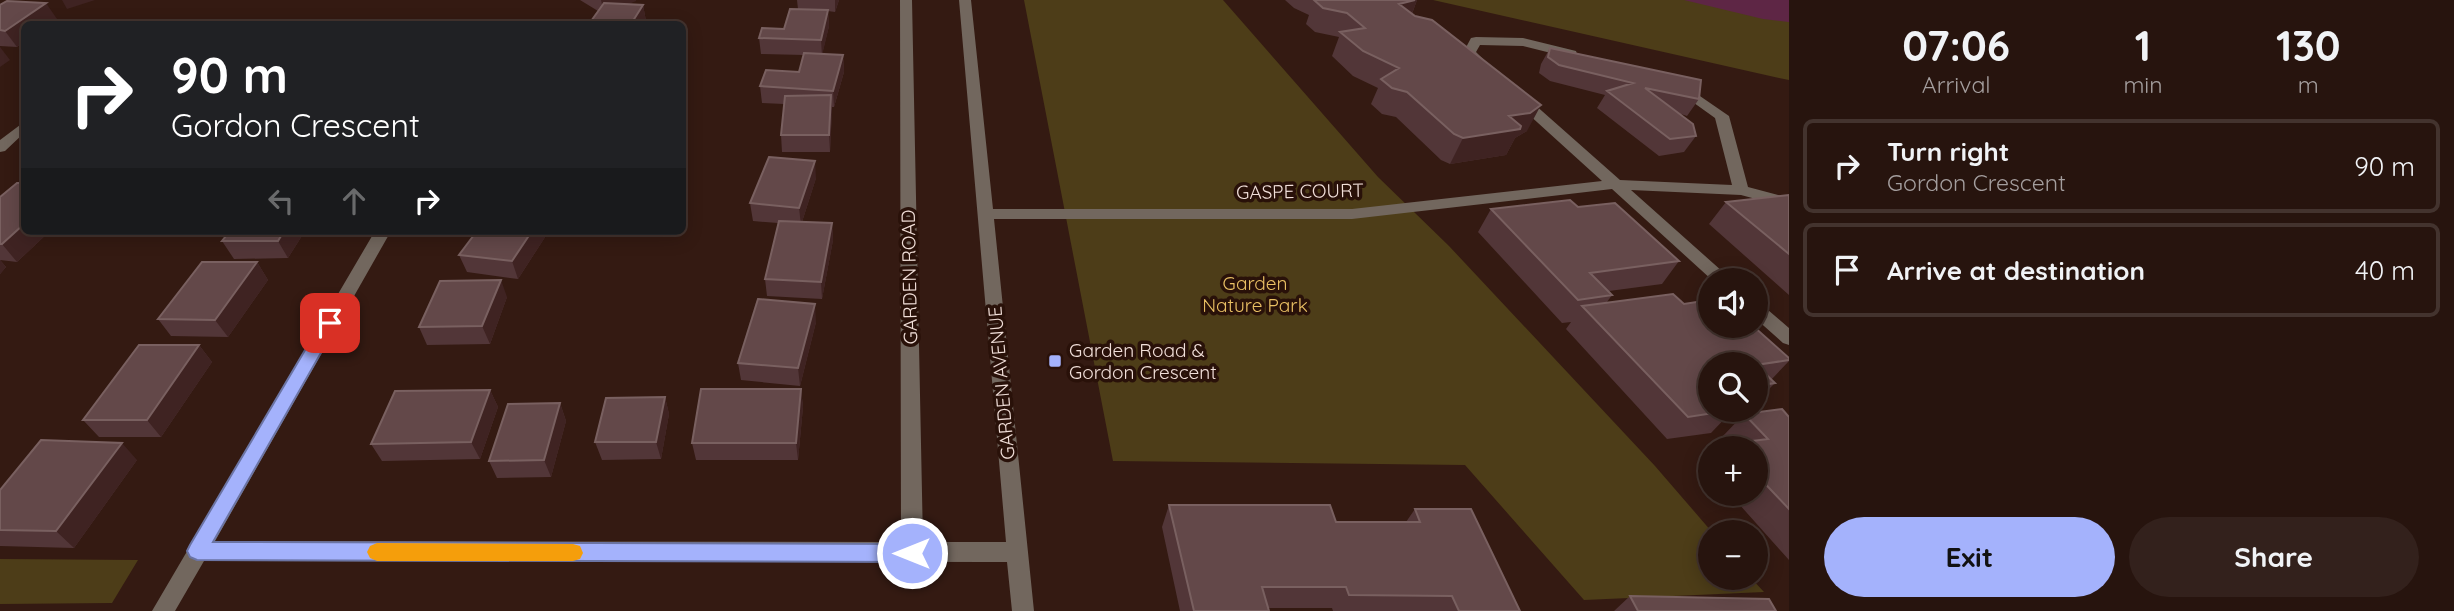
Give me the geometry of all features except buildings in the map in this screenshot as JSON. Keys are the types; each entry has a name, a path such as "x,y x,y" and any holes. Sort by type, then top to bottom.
{"street":[{"name":"GARDEN ROAD","path":"906,0 912,553"},
{"path":"965,0 986,214"},
{"path":"1490,72 1469,53 1476,41 1523,42 1585,58"},
{"path":"1672,81 1722,116 1741,190"},
{"path":"1510,90 1710,268"},
{"path":"0,148 21,129"},
{"name":"GASPE COURT","path":"986,214 1352,214 1614,184 1741,190 1789,203"},
{"name":"GARDEN AVENUE","path":"986,214 1017,552"},
{"path":"163,611 381,235"},
{"path":"1768,319 1789,338"},
{"path":"197,551 1017,552 1023,611"}],"green space":[{"name":"Garden Nature Park","path":"1024,0 1223,0 1378,177 1449,246 1655,466 1702,520 1698,520 1698,590 1764,592 1584,600 1465,465 1113,461"},
{"path":"1433,0 1789,0 1789,80 1779,78"},
{"path":"0,559 138,560 112,603 0,604"}],"shaded area":[{"path":"1684,0 1789,0 1789,22 1763,19"}],"slow traffic":[{"path":"377,552 573,553"}],"place":[{"name":"Garden Road & Gordon Crescent","path":"1055,361"}],"route":[{"path":"330,323 197,551 912,553"}]}
